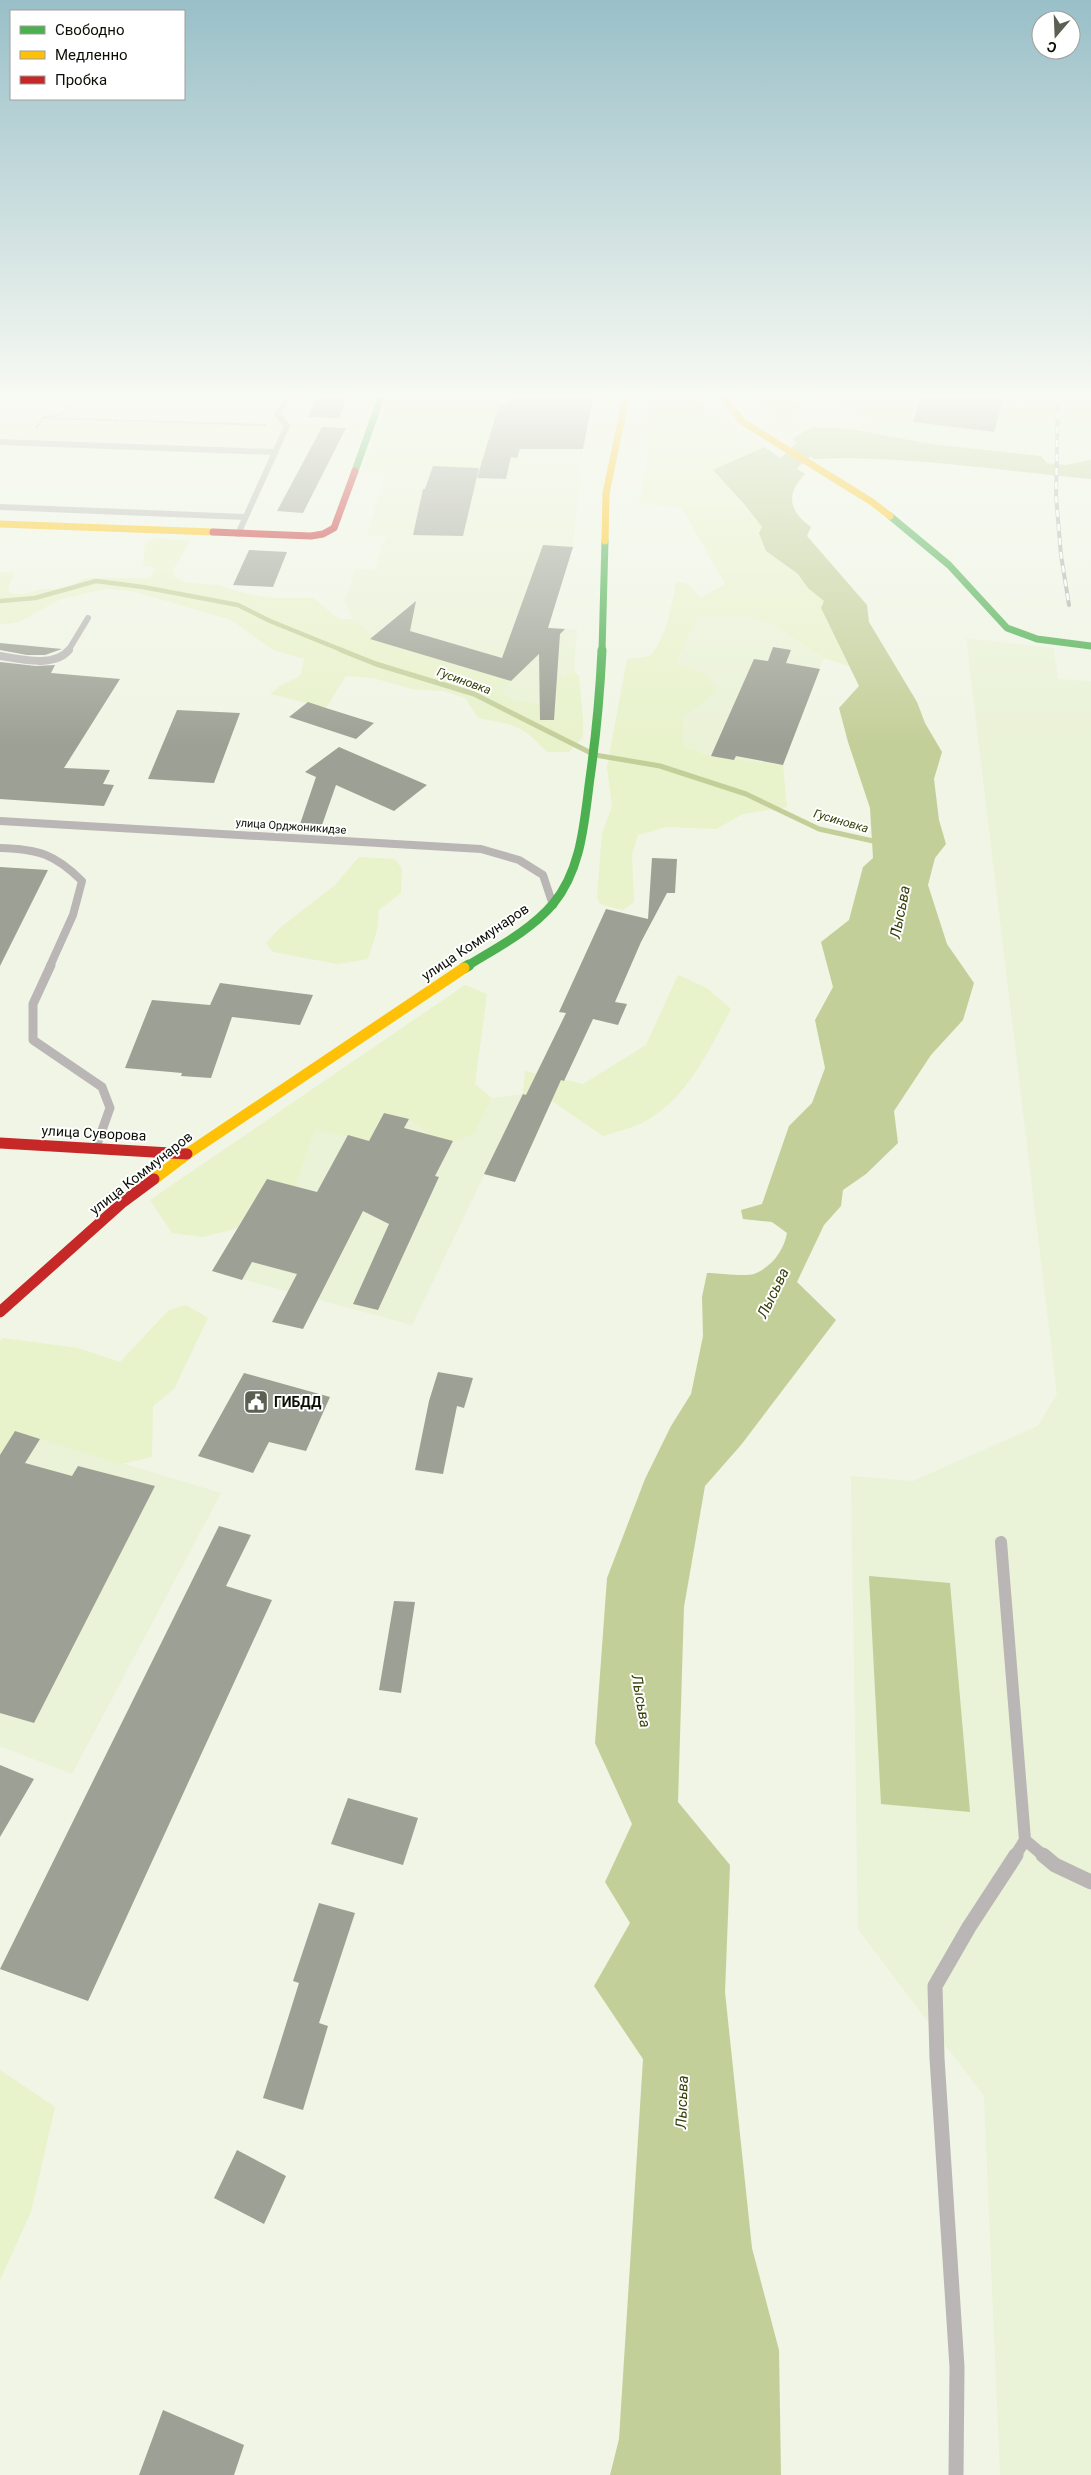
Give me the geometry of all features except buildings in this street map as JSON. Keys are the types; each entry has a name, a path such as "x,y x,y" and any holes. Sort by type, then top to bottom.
{"street":[{"path":"0,524 310,536 323,534 334,528 339,514"},
{"name":"улица Коммунаров","path":"0,1312 123,1202 187,1154 534,922 553,905 569,880 580,849 598,723 605,575 606,514"},
{"path":"887,514 917,536 948,565 1007,628 1030,637 1091,646"},
{"name":"улица Суворова","path":"0,1143 96,1147 187,1154"}],"lane":[{"path":"159,514 245,517"},
{"path":"238,534 247,514"},
{"path":"0,656 46,659 64,655 88,618"},
{"name":"улица Орджоникидзе","path":"0,821 481,849 519,860 543,875 553,905"},
{"path":"0,848 43,852 64,861 82,881 74,915 33,1004 33,1040 102,1087 110,1108 96,1147"},
{"path":"956,2475 957,2367 937,2058 935,1986 968,1927 1024,1840 1002,1542"},
{"path":"1024,1840 1055,1865 1091,1882"}],"shaded area":[{"path":"373,514 576,514 573,547 548,627 577,629 574,671 562,674 557,703 534,705 518,702 501,694 511,681 370,639 373,636 352,619 344,600 356,569 375,570 386,536 367,535"},
{"path":"685,514 750,514 762,527 766,551 798,574 808,588 824,601 821,609 849,666 824,658 774,625 748,616 697,617 676,663 709,676 717,692 684,716 683,746 709,756 783,765 787,807 743,814 716,829 666,827 638,835 632,855 634,902 623,910 600,904 597,897 602,833 612,807 607,767 627,659 650,656 656,648 668,621 676,582 688,584 701,598 725,584"},
{"path":"153,538 190,541 173,570 174,576 185,582 218,585 236,591 271,598 313,598 339,619 352,619 374,636 371,639 511,681 502,694 522,702 535,704 557,703 556,677 574,671 579,676 583,737 569,752 547,752 531,736 517,727 478,718 465,698 443,691 412,689 373,678 346,676 326,708 270,694 281,685 300,676 304,659 273,650 231,620 135,592 107,589 61,599 19,622 0,625 0,572 14,573 8,590 13,594 23,594 43,589 67,589 85,578 150,578 156,567 143,566 145,545"},
{"path":"748,616 774,625 824,658 783,765 709,756 683,746 684,716 676,663 697,617"},
{"path":"966,638 1054,648 1058,679 1091,681 1091,2475 1000,2475 984,2096 858,1929 851,1476 913,1481 1038,1426 1057,1394"},
{"path":"359,857 395,859 402,869 401,893 379,910 377,930 368,959 338,964 273,952 266,943 281,927 335,885"},
{"path":"678,975 707,988 731,1009 694,1074 670,1103 656,1114 640,1124 603,1136 552,1101 523,1094 525,1071 583,1084 646,1045"},
{"path":"465,985 487,994 475,1084 492,1098 474,1134 453,1141 431,1135 409,1119 384,1113 369,1141 315,1129 295,1186 267,1179 237,1228 203,1237 172,1233 150,1200"},
{"path":"523,1094 552,1101 515,1182 484,1175 412,1325 212,1271 267,1179 295,1186 315,1128 369,1140 384,1113 409,1119 431,1135 474,1134 492,1098"},
{"path":"186,1305 208,1318 174,1389 153,1406 152,1457 121,1464 15,1431 0,1455 0,1341 3,1338 78,1348 120,1362 169,1310"},
{"path":"15,1431 221,1493 72,1774 0,1746 0,1455"},
{"path":"0,2070 55,2107 31,2212 0,2280"}],"water":[{"name":"Лысьва","path":"751,514 798,514 811,527 807,536 867,605 869,622 917,702 925,723 942,752 934,779 939,820 946,844 935,858 928,885 947,944 974,983 963,1020 931,1055 894,1111 898,1143 866,1174 843,1190 841,1206 824,1225 797,1282 836,1320 741,1445 705,1486 684,1607 678,1802 730,1865 725,1992 752,2248 779,2350 781,2475 610,2475 619,2439 643,2059 594,1986 630,1923 605,1882 632,1824 595,1743 607,1578 645,1479 671,1426 691,1394 703,1336 702,1297 707,1273 754,1274 772,1262 783,1246 787,1233 772,1222 743,1219 741,1210 762,1204 789,1126 812,1103 825,1068 815,1020 833,987 821,942 849,920 863,867 873,858 870,808 839,708 859,686 821,608 824,601 808,588 798,574 766,551 759,533 762,527"},
{"path":"869,1576 950,1583 970,1812 881,1804"}],"waterway":[{"name":"Гусиновка","path":"0,601 35,598 96,581 143,587 238,605 270,621 344,651"},
{"name":"Гусиновка","path":"341,650 376,664 474,694 595,755 660,766 746,794 819,829 882,843"}],"railway":[{"path":"1057,514 1061,555 1069,605"}],"traffic: fast":[{"path":"890,516 949,565 1007,628 1037,639 1091,646"},
{"path":"464,968 499,947 545,913 570,878 575,863 585,818 599,695 603,633 605,541"}],"traffic: slow":[{"path":"605,541 606,514"},
{"path":"887,514 890,516"},
{"path":"0,524 213,532"},
{"path":"154,1179 187,1154 464,968"}],"traffic: jam":[{"path":"213,532 311,536 323,534 334,528 339,514"},
{"path":"0,1143 187,1154"},
{"path":"0,1312 123,1202 154,1179"}],"place":[{"name":"ГИБДД","path":"256,1402"}]}
